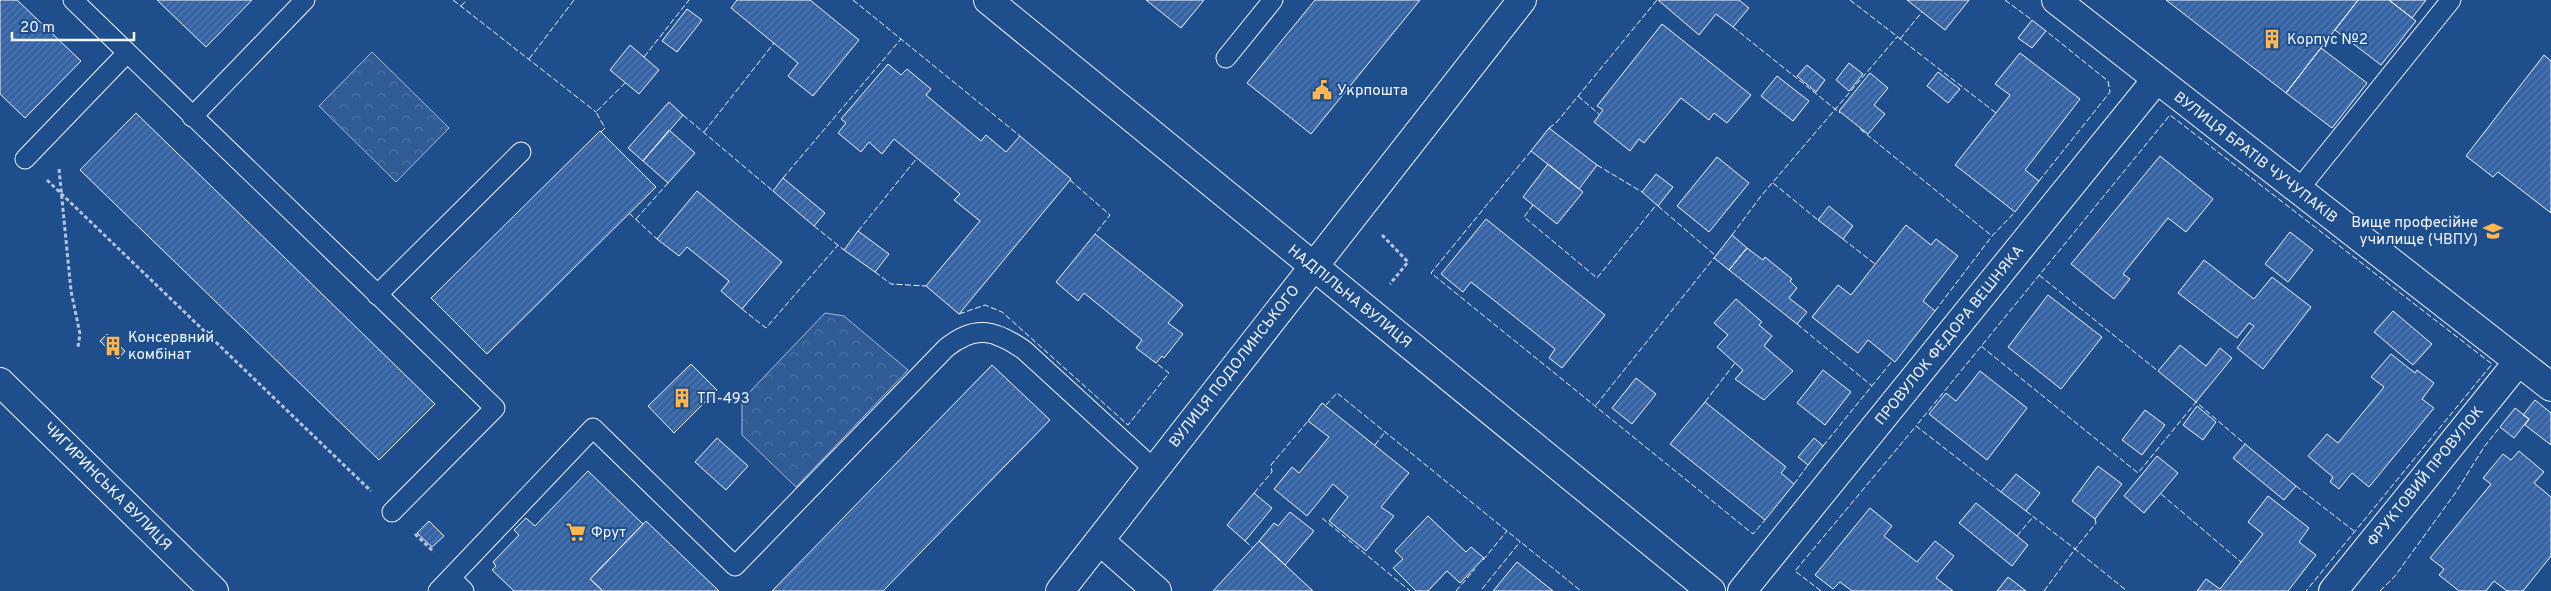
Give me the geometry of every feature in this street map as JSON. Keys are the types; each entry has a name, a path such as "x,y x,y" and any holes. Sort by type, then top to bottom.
{"street":[{"name":"НАДПІЛЬНА ВУЛИЦЯ","path":"988,0 1711,591"},
{"name":"ВУЛИЦЯ ПОДОЛИНСЬКОГО","path":"1060,591 1522,0"},
{"name":"ВУЛИЦЯ БРАТІВ ЧУЧУПАКІВ","path":"2056,0 2551,387"},
{"name":"ПРОВУЛОК ФЕДОРА ВЕШНЯКА","path":"1742,591 2156,80"},
{"name":"ФРУКТОВИЙ ПРОВУЛОК","path":"2333,591 2518,362"},
{"name":"ЧИГИРИНСЬКА ВУЛИЦЯ","path":"0,382 214,591"},
{"path":"1100,541 1158,591"}],"lane":[{"path":"73,0 495,408 392,512"},
{"path":"192,117 305,0"},
{"path":"1226,58 1273,0"},
{"path":"2299,189 2451,0"},
{"path":"25,159 127,54"},
{"path":"377,295 521,152"},
{"path":"452,583 593,428 735,566 946,348 965,334 975,332 999,334 1024,350 1154,469"}],"path":[{"path":"58,126 60,192 68,242 71,291 80,334 78,347"},
{"path":"25,159 392,512 452,583"},
{"path":"1378,231 1408,262 1390,285"}],"green space":[{"path":"372,52 449,128 396,182 319,106"},
{"path":"825,313 844,316 908,370 796,487 742,435 742,400"}],"building":[{"path":"0,0 17,0 81,61 25,118 0,94"},
{"path":"157,0 252,0 206,47"},
{"path":"737,0 810,0 859,40 813,96 788,76 798,63 731,8"},
{"path":"1146,0 1204,0 1181,28"},
{"path":"1315,0 1420,0 1311,134 1247,83"},
{"path":"1658,0 1739,0 1749,8 1733,27 1716,14 1699,35"},
{"path":"1907,0 1969,0 1945,30"},
{"name":"Корпус №2","path":"2166,0 2358,0 2286,93"},
{"path":"2358,0 2389,0 2416,21 2381,65 2335,30"},
{"path":"2389,0 2426,0 2412,18"},
{"path":"687,9 702,20 677,52 662,41"},
{"path":"2032,20 2046,31 2032,48 2018,38"},
{"path":"1662,24 1751,95 1727,123 1714,113 1709,120 1681,98 1644,143 1639,139 1630,151 1594,122 1603,110 1597,106"},
{"path":"630,45 659,70 639,94 610,70"},
{"path":"2321,48 2367,83 2332,128 2286,93"},
{"path":"2020,53 2080,99 2025,170 2039,181 2015,212 1955,165 2010,95 1995,84"},
{"path":"2544,55 2551,61 2551,213 2498,172 2493,177 2466,156"},
{"path":"1849,63 1863,74 1849,91 1836,80"},
{"path":"888,64 901,75 907,69 931,89 926,95 981,141 986,135 1006,152 1020,136 1071,179 959,314 926,286 980,221 954,200 960,194 894,139 882,154 869,142 861,152 838,133 846,123 841,119"},
{"path":"1807,65 1825,80 1816,92 1797,76"},
{"path":"1938,72 1960,89 1948,103 1927,86"},
{"path":"1870,73 1888,88 1874,105 1885,114 1868,134 1839,111"},
{"path":"1777,76 1809,101 1793,121 1761,96"},
{"path":"669,102 683,115 643,161 628,148"},
{"path":"136,113 435,404 379,460 80,170"},
{"path":"1549,128 1597,165 1579,189 1531,151"},
{"path":"669,130 695,153 668,183 643,161"},
{"path":"600,131 656,187 487,354 431,298"},
{"path":"2160,156 2213,199 2186,232 2168,218 2123,274 2130,279 2114,299 2071,264"},
{"path":"1717,157 1749,183 1709,232 1677,206"},
{"path":"1548,164 1583,192 1557,224 1523,197"},
{"path":"1656,174 1673,187 1658,206 1642,192"},
{"path":"783,178 825,213 814,226 773,191"},
{"path":"697,191 782,262 742,309 721,291 729,281 687,247 679,256 657,239"},
{"path":"1829,206 1853,226 1843,239 1818,220"},
{"path":"1486,219 1605,315 1562,368 1549,358 1555,349 1471,282 1463,292 1441,274"},
{"path":"1906,225 1931,245 1936,239 1958,256 1923,301 1935,311 1895,362 1868,340 1858,353 1812,317 1838,285 1851,295"},
{"path":"858,231 889,254 875,272 844,250"},
{"path":"2290,232 2313,250 2288,282 2265,264"},
{"path":"1095,234 1183,305 1168,323 1183,334 1164,358 1162,356 1156,363 1136,348 1142,340 1084,293 1078,301 1056,282"},
{"path":"1732,235 1747,248 1729,270 1714,258"},
{"path":"1747,248 1763,260 1765,257 1792,279 1790,281 1797,288 1789,298 1807,312 1797,324 1729,270"},
{"path":"2204,260 2254,299 2272,277 2311,307 2263,369 2237,348 2254,326 2249,323 2237,338 2178,293"},
{"path":"2048,295 2102,337 2061,389 2008,347"},
{"path":"1736,299 1762,322 1759,325 1772,336 1764,346 1793,371 1764,400 1735,379 1743,370 1717,347 1728,335 1714,323"},
{"path":"2393,311 2432,344 2413,365 2374,332"},
{"name":"Консервний комбінат","path":"107,334 125,351 118,359 100,341"},
{"path":"2180,345 2206,366 2220,348 2232,358 2196,402 2158,371"},
{"path":"2391,354 2415,373 2417,370 2434,383 2422,399 2434,408 2369,487 2352,473 2339,489 2330,482 2333,477 2308,456 2327,434 2338,443 2384,387 2371,377"},
{"name":"ТП-493","path":"691,364 717,390 674,433 648,406"},
{"path":"992,365 1050,420 883,591 772,591"},
{"path":"1823,370 1851,392 1825,425 1797,403"},
{"path":"1980,371 2027,408 1987,460 1929,414 1946,393 1956,401"},
{"path":"1636,378 1656,394 1632,424 1612,408"},
{"path":"2535,400 2551,413 2551,445 2525,425 2529,419 2523,415"},
{"path":"1705,402 1786,467 1781,473 1794,484 1765,520 1670,444"},
{"path":"1322,403 1409,473 1381,507 1394,516 1366,551 1329,521 1348,497 1333,484 1307,516 1274,489 1292,467 1299,473 1329,437 1308,421"},
{"path":"2197,406 2216,422 2203,440 2183,425"},
{"path":"2515,408 2529,419 2514,438 2500,427"},
{"path":"2145,410 2165,425 2142,455 2122,440"},
{"path":"717,438 748,466 726,490 695,462"},
{"path":"1814,438 1823,446 1808,465 1798,457"},
{"path":"2245,444 2296,486 2284,500 2233,458"},
{"path":"2519,451 2544,472 2534,483 2551,497 2551,556 2523,591 2507,591 2494,581 2486,591 2459,591 2439,575 2444,569 2430,558 2491,484 2483,478 2503,454 2511,460"},
{"path":"2157,456 2178,473 2144,513 2124,496"},
{"path":"2098,466 2122,484 2095,519 2072,501"},
{"name":"Фрут","path":"588,471 643,524 590,579 603,591 514,591 492,570 496,566 493,562 519,535 514,530 526,518 535,526"},
{"path":"2016,474 2040,493 2026,511 2001,492"},
{"path":"1254,493 1272,508 1245,541 1227,525"},
{"path":"2268,496 2309,528 2299,542 2316,555 2288,591 2197,591 2206,579 2220,589 2263,534 2248,522"},
{"path":"1976,503 2028,545 2012,566 1959,523"},
{"path":"1870,508 1892,526 1884,536 1917,562 1935,541 1954,556 1936,578 1953,591 1852,591 1840,582 1833,589 1815,575"},
{"path":"1290,512 1314,531 1285,565 1259,541 1274,523 1278,526"},
{"path":"1428,516 1466,552 1471,547 1484,558 1460,583 1447,571 1428,591 1416,591 1393,568 1403,559 1395,551"},
{"path":"429,521 444,536 432,547 417,533"},
{"path":"646,521 719,591 603,591 590,579"},
{"path":"1259,541 1285,565 1313,591 1213,591"},
{"path":"1517,562 1553,591 1493,591"},
{"path":"2008,577 2026,591 1997,591"}],"fence":[{"path":"453,0 596,112"},
{"path":"461,6 467,0"},
{"path":"529,59 574,0"},
{"path":"644,57 689,0"},
{"path":"853,0 1020,136"},
{"path":"1549,128 1556,123 1657,0"},
{"path":"1850,0 1996,113"},
{"path":"2005,0 2032,20"},
{"path":"1900,39 1922,12"},
{"path":"1733,27 1840,113"},
{"path":"2039,181 2110,92 2108,81 2046,31"},
{"path":"1732,235 1761,196 1897,37"},
{"path":"783,178 901,39"},
{"path":"704,132 774,43"},
{"path":"601,132 605,128 596,112 625,83"},
{"path":"1578,96 1600,115"},
{"path":"683,115 773,191"},
{"path":"2001,492 1916,426 2170,115 2492,364 2306,591"},
{"path":"1860,129 1992,236"},
{"path":"1531,151 1431,273 1753,534 1765,520"},
{"path":"858,231 917,158"},
{"path":"1597,165 1642,192"},
{"path":"1070,180 1110,215 1095,234"},
{"path":"636,219 668,183"},
{"path":"1773,183 1818,220"},
{"path":"1533,205 1524,217 1597,278 1657,204"},
{"path":"1658,206 1716,256"},
{"path":"1935,311 1992,236 2015,212"},
{"path":"629,213 657,239"},
{"path":"814,226 844,250"},
{"path":"1843,239 1875,264"},
{"path":"742,309 766,328 838,245"},
{"path":"1596,405 1714,258"},
{"path":"875,272 891,284 926,286"},
{"path":"2039,275 2158,371"},
{"path":"959,314 985,305 1002,312 1128,425 1169,373 1156,363"},
{"path":"1797,324 1872,386"},
{"path":"1981,346 2138,473 2196,402 2245,444"},
{"path":"1823,446 1893,360"},
{"path":"1705,402 1735,363"},
{"path":"1326,405 1337,393 1581,591"},
{"path":"1254,493 1272,472 1271,465 1308,421"},
{"path":"1821,591 1795,571 1916,426"},
{"path":"2380,591 2395,576 2456,492 2484,447 2500,427"},
{"path":"1375,445 1385,432"},
{"path":"1794,484 1808,465"},
{"path":"2296,486 2354,531"},
{"path":"2161,494 2241,562"},
{"path":"2026,511 2075,549 2096,523 2095,519"},
{"path":"2017,536 2033,517"},
{"path":"1322,518 1410,591"},
{"path":"1483,560 1507,531"},
{"path":"1245,541 1253,548"},
{"path":"1482,589 1520,542"},
{"path":"2044,591 2075,549 2127,591"},
{"path":"1456,591 1475,569"}],"place":[{"name":"Корпус №2","path":"2272,39"},
{"name":"Укрпошта","path":"1322,90"},
{"name":"Вище професійне училище (ЧВПУ)","path":"2493,231"},
{"name":"Консервний комбінат","path":"113,346"},
{"name":"ТП-493","path":"682,398"},
{"name":"Фрут","path":"576,532"}]}
